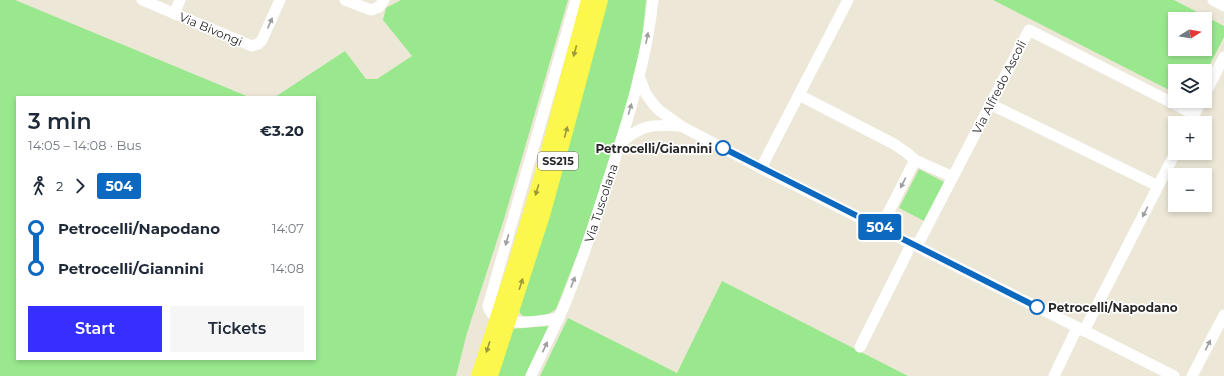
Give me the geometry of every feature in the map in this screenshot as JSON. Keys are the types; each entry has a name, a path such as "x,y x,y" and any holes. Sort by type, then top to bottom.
{"main road":[{"name":"SS215","path":"491,376 504,319 587,0"},
{"name":"SS215","path":"478,376 504,319 556,170 601,0"}],"street":[{"name":"Via Bivongi","path":"142,0 250,45 258,44 263,38 280,0"},
{"path":"174,14 180,0"},
{"path":"344,0 371,10 379,7 384,0"},
{"path":"559,318 527,322 504,319 490,311 488,303 576,0"},
{"path":"560,54 587,0"},
{"name":"Via Tuscolana","path":"531,376 559,318 593,229 621,143 639,76 650,23 653,0"},
{"path":"761,168 848,0"},
{"path":"1213,0 1224,6"},
{"name":"Via Alfredo Ascoli","path":"860,347 914,245 953,177 1029,30 1187,116"},
{"path":"1212,80 1224,57"},
{"path":"639,76 646,94 654,105 681,126 761,168 1174,376"},
{"path":"799,95 894,144 915,160 953,177"},
{"path":"990,104 1158,186"},
{"path":"621,143 632,133 642,128 658,125 681,126"},
{"path":"880,228 915,160"},
{"path":"1054,376 1171,160"},
{"path":"1192,376 1224,315"}],"green space":[{"path":"0,0 15,0 247,96 16,96 16,360 316,360 316,96 277,96 345,51 366,79 377,79 412,56 383,20 386,8 401,0 568,0 504,219 467,333 456,376 0,376"},
{"path":"606,0 646,0 642,40 625,111 583,240 556,309 548,314 540,316 523,316 518,307"},
{"path":"993,0 1174,0 1197,12 1168,12 1168,56 1212,56 1212,20 1224,26 1224,37 1210,64 1168,64 1168,89"},
{"path":"919,169 946,183 926,222 899,208"},
{"path":"722,281 908,376 540,376 568,318 677,373"},
{"path":"549,326 525,376 495,376 511,329"}],"bus line":[{"name":"504","path":"723,148 1037,307"}],"place":[{"name":"Petrocelli/Giannini","path":"723,148"},
{"name":"Petrocelli/Napodano","path":"1037,307"}]}
